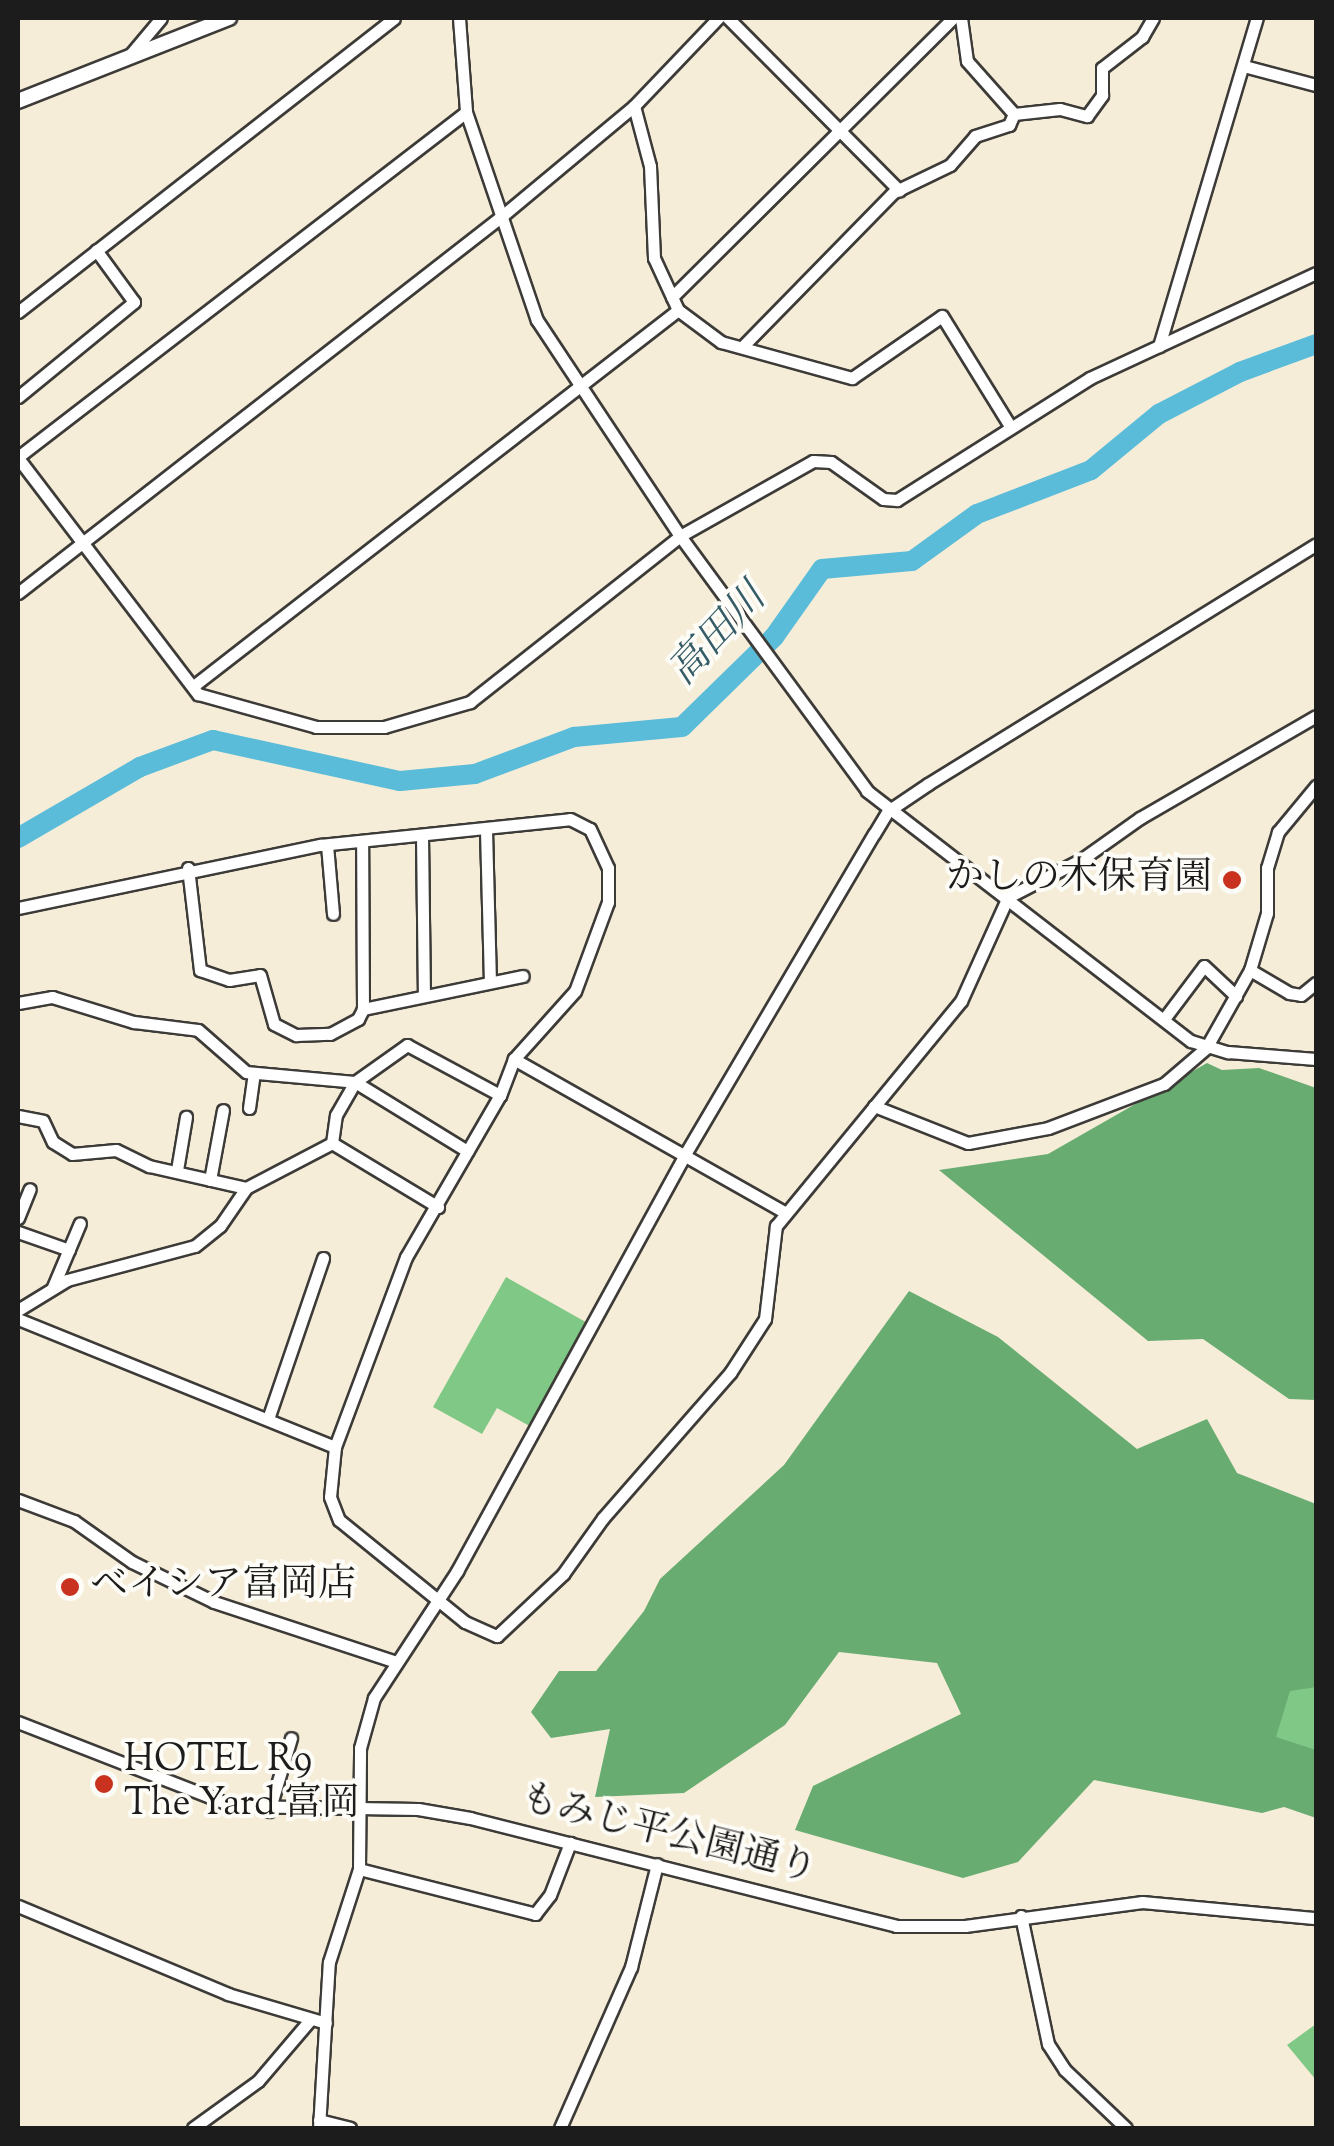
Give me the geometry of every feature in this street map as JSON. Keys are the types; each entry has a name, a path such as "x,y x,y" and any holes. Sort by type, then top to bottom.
{"main road":[{"path":"18,101 230,18"}],"street":[{"path":"130,56 160,18"},
{"path":"18,312 394,18"},
{"path":"460,18 466,112 537,320 578,389 680,536 817,723 888,811 1206,1048 1316,1059"},
{"path":"728,18 899,190"},
{"path":"672,297 953,18"},
{"path":"961,18 967,61 1014,114"},
{"path":"1014,114 1060,109 1086,116 1102,95 1102,68 1142,37 1153,18"},
{"path":"1159,346 1258,18"},
{"path":"18,593 502,216 634,106 713,19"},
{"path":"1244,66 1316,85"},
{"path":"634,106 650,166 654,258 678,310 721,342 852,378 942,316 1010,426"},
{"path":"466,112 18,457 196,684 198,694 213,702 345,730 384,727 470,702 680,536 814,461 830,462 882,499 897,500 1010,426 1159,346 1316,272"},
{"path":"742,347 899,190 950,165 975,136 1009,125 1014,114"},
{"path":"18,397 134,302 96,250"},
{"path":"196,684 678,310"},
{"path":"350,2128 319,2124 329,1962 359,1870 360,1748 374,1698 438,1601 684,1156 888,811 1316,544"},
{"path":"18,908 188,868 327,844 570,819 590,829 608,868 608,902 574,991 514,1059 500,1095 406,1257 335,1448 330,1497 339,1520 438,1601 497,1636 563,1574 602,1518 730,1374 765,1319 776,1226 961,1001 1008,897 1082,859 1140,818 1316,716"},
{"path":"874,1106 968,1144 1005,1139 1132,1101 1164,1084 1206,1048 1250,970 1267,914 1267,868 1278,832 1316,786"},
{"path":"486,830 490,982"},
{"path":"422,835 424,996"},
{"path":"188,868 200,970 229,980 260,975 274,1024 296,1035 330,1034 358,1019 363,1009 362,842"},
{"path":"327,844 333,914"},
{"path":"1164,1019 1204,966 1236,996"},
{"path":"1250,970 1288,994 1301,994 1316,983"},
{"path":"363,1009 524,976"},
{"path":"18,1003 52,997 134,1022 175,1023 198,1030 227,1050 234,1065 254,1073 355,1082 467,1151"},
{"path":"332,1143 336,1116 355,1082 407,1045 500,1095"},
{"path":"514,1059 786,1213"},
{"path":"249,1108 254,1073"},
{"path":"210,1180 223,1110"},
{"path":"18,1116 43,1121 53,1142 72,1154 106,1149 246,1188"},
{"path":"178,1170 186,1117"},
{"path":"18,1310 53,1287 195,1246 220,1226 246,1188 332,1143"},
{"path":"332,1143 438,1207"},
{"path":"18,1218 30,1189"},
{"path":"53,1287 80,1223"},
{"path":"18,1232 68,1250"},
{"path":"268,1416 322,1258"},
{"path":"20,1323 268,1416 335,1448"},
{"path":"18,1500 74,1522 132,1562 214,1602 396,1662"},
{"name":"もみじ平公園通り","path":"18,1722 205,1798 269,1811 436,1812 896,1926 965,1926 1142,1902 1316,1918"},
{"path":"269,1811 291,1738"},
{"path":"359,1870 535,1914 550,1895 570,1844"},
{"path":"560,2128 632,1967 657,1864"},
{"path":"18,1906 309,2021 326,2023"},
{"path":"1022,1916 1048,2044 1065,2070 1126,2128"},
{"path":"193,2128 258,2080 309,2021"}],"green space":[{"path":"1207,1063 1222,1070 1259,1068 1316,1088 1316,1400 1289,1399 1203,1339 1148,1341 939,1170 1048,1154"},
{"path":"506,1277 591,1325 533,1428 497,1408 482,1434 433,1407"},
{"path":"909,1291 998,1337 1137,1449 1207,1419 1237,1473 1316,1504 1316,1687 1290,1691 1276,1737 1316,1750 1316,1818 1284,1807 1262,1813 1094,1780 1018,1862 963,1878 795,1830 813,1786 961,1714 937,1663 839,1652 785,1725 684,1793 595,1797 610,1729 551,1738 531,1712 559,1671 596,1671 644,1611 660,1579 784,1465"},
{"path":"1316,1676 1316,1774 1258,1756 1279,1689"},
{"path":"1316,2024 1316,2080 1287,2045"}],"waterway":[{"name":"高田川","path":"18,838 140,767 213,740 400,781 475,774 574,737 682,727 774,637 822,569 912,561 977,514 1091,470 1159,414 1240,372 1316,344"}],"place":[{"name":"かしの木保育園","path":"1232,880"},
{"name":"ベイシア富岡店","path":"70,1587"},
{"name":"HOTEL R9 The Yard 富岡","path":"104,1784"}]}
